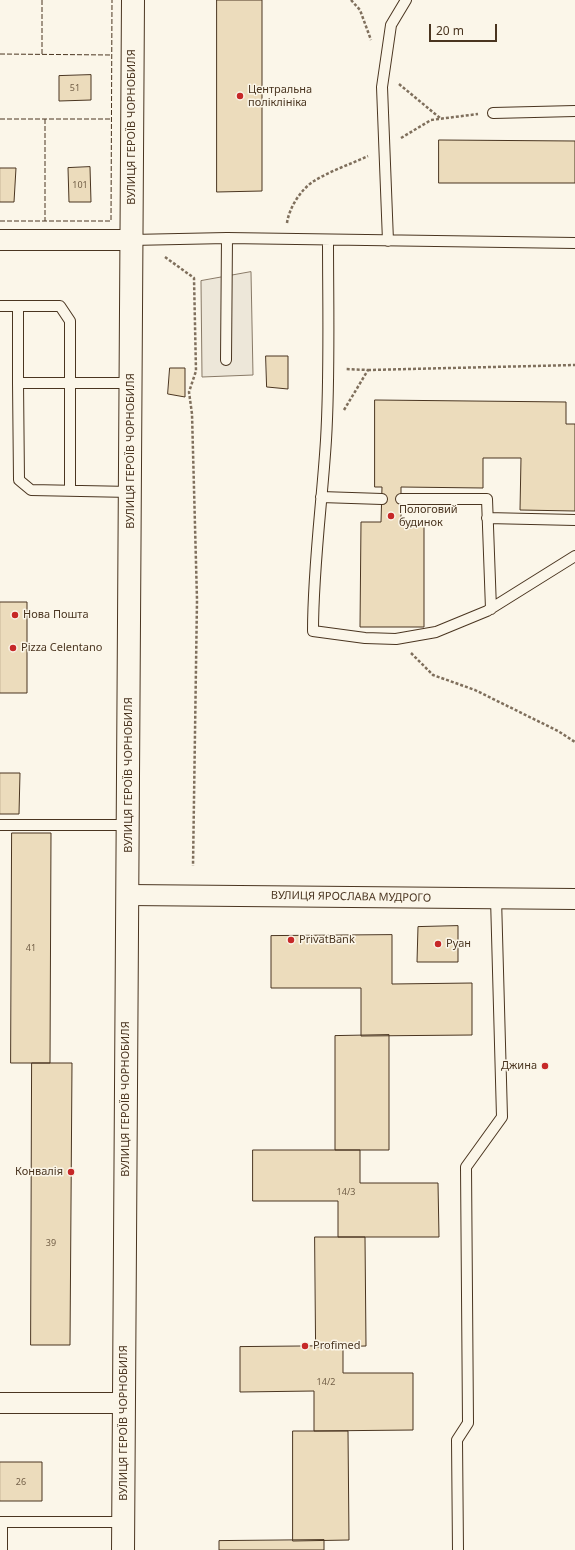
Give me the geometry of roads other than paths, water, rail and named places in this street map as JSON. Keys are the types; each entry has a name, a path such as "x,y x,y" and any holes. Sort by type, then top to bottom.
{"street":[{"name":"ВУЛИЦЯ ГЕРОЇВ ЧОРНОБИЛЯ","path":"123,1550 132,383 131,240 133,0"},
{"path":"0,240 131,240"},
{"name":"ВУЛИЦЯ ЯРОСЛАВА МУДРОГО","path":"128,895 575,899"},
{"path":"0,1403 124,1403"}],"lane":[{"path":"388,241 382,87 391,25 406,0"},
{"path":"493,113 575,111"},
{"path":"226,360 227,238"},
{"path":"131,240 227,238 575,244"},
{"path":"328,240 329,369 326,440 313,602 313,631 365,638 396,639 436,632 491,609 575,556"},
{"path":"0,306 60,306 70,320 70,490"},
{"path":"18,306 19,480 32,490 131,492"},
{"path":"18,383 132,383"},
{"path":"322,497 382,499"},
{"path":"401,499 487,499 491,609"},
{"path":"488,518 575,520"},
{"path":"0,825 128,825"},
{"path":"458,1550 457,1440 468,1423 466,1166 502,1117 496,898"},
{"path":"2,1550 1,1522 124,1522"}],"place":[{"name":"Центральна поліклініка","path":"240,96"},
{"name":"Пологовий будинок","path":"391,516"},
{"name":"Нова Пошта","path":"15,615"},
{"name":"Pizza Celentano","path":"13,648"},
{"name":"PrivatBank","path":"291,940"},
{"name":"Руан","path":"438,944"},
{"name":"Джина","path":"545,1066"},
{"name":"Конвалія","path":"71,1172"},
{"name":"Profimed","path":"305,1346"}]}
